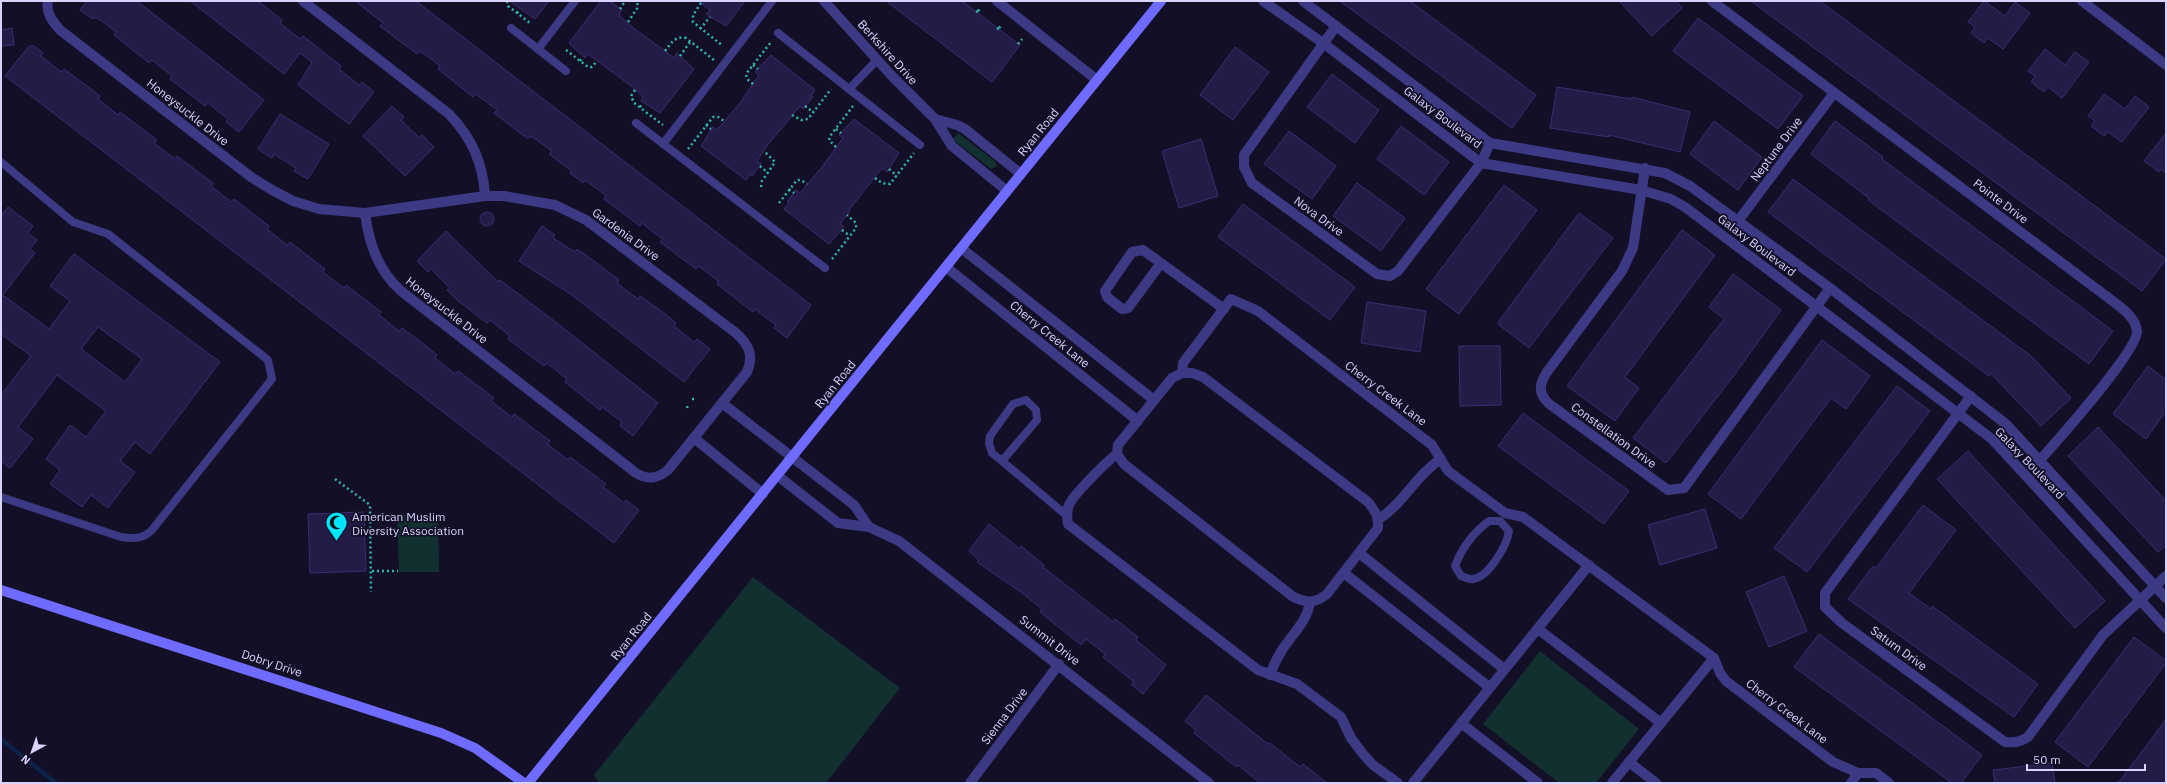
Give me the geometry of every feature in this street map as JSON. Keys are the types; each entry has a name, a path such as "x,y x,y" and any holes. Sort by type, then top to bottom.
{"main road":[{"name":"Ryan Road","path":"528,783 778,476 1160,1"},
{"name":"Dobry Drive","path":"1,590 441,732 474,748 524,783"}],"street":[{"name":"Honeysuckle Drive","path":"48,1 49,14 53,22 60,30 252,177 272,190 294,201 319,209 365,212 369,239 376,256 392,282 412,300 636,473 652,478 660,476 668,470 708,421"},
{"path":"303,1 449,114 460,125 475,149 484,179 485,196"},
{"path":"997,1 1097,80"},
{"name":"Galaxy Boulevard","path":"1263,1 1323,43 1481,163 1641,190 1671,199 1685,207 1818,306 1992,439 2166,628"},
{"name":"Galaxy Boulevard","path":"1303,1 1490,142 1645,168 1677,178 1830,288 2006,424 2166,598"},
{"name":"Pointe Drive","path":"1712,1 2110,299 2127,313 2136,325 2135,340 2100,389 2040,460"},
{"path":"2082,1 2166,65"},
{"name":"Berkshire Drive","path":"827,2 877,60 934,119 952,146 1007,191"},
{"name":"Nova Drive","path":"1336,26 1244,155 1244,167 1252,182 1377,274 1390,276 1398,271 1481,163 1490,142"},
{"name":"Neptune Drive","path":"1738,221 1834,93"},
{"path":"934,119 957,125 965,129 1021,174"},
{"name":"Constellation Drive","path":"1645,168 1633,248 1622,271 1540,382 1540,389 1548,403 1668,490 1684,488 1830,288"},
{"name":"Gardenia Drive","path":"365,212 485,196 511,197 555,205 586,220 736,334 748,346 751,359 747,372 708,421"},
{"name":"Cherry Creek Lane","path":"961,248 1154,400"},
{"path":"1161,263 1128,308 1122,308 1107,297 1105,291 1132,252 1143,250 1161,263 1224,309"},
{"name":"Cherry Creek Lane","path":"946,267 1138,421"},
{"name":"Cherry Creek Lane","path":"1182,373 1183,363 1231,299 1258,312 1432,445 1448,470 1503,517 1523,517 1589,565 1714,658 1720,673 1726,681 1833,762 1858,773 1876,773 1889,783"},
{"path":"1182,373 1192,373 1203,377 1368,502 1379,519 1378,528 1327,594 1320,600 1310,602 1304,602 1292,596 1124,464 1117,454 1118,446 1154,400 1172,378 1182,373"},
{"name":"Saturn Drive","path":"1971,396 1825,593 1825,607 1842,623 2005,742 2013,743 2020,742 2028,737 2103,635 2139,600"},
{"path":"722,403 792,458"},
{"path":"694,438 763,494"},
{"path":"1117,454 1107,461 1069,505 1066,515 1068,524 1258,670 1297,684 1341,717 1351,738 1363,754 1373,765 1398,783"},
{"name":"Summit Drive","path":"792,458 854,505 869,526"},
{"path":"1379,519 1389,512 1419,477 1441,459"},
{"name":"Summit Drive","path":"778,476 838,522 869,526 899,541 1059,664 1209,783"},
{"path":"1359,553 1504,669"},
{"path":"1413,783 1589,565"},
{"path":"1344,573 1489,688"},
{"path":"2139,600 2166,576"},
{"path":"1270,675 1282,649 1303,623 1309,612 1310,602"},
{"path":"1538,629 1661,723"},
{"path":"1616,782 1629,762 1714,658"},
{"name":"Sienna Drive","path":"970,783 1059,664"},
{"path":"1461,723 1538,783"},
{"path":"1629,762 1656,783"},
{"path":"1851,783 1858,773"}],"lane":[{"path":"538,49 575,1"},
{"path":"663,144 772,1"},
{"path":"511,28 566,70"},
{"path":"776,35 850,89 918,147"},
{"path":"850,89 877,60"},
{"path":"636,124 827,266"},
{"path":"1,162 73,222 108,234 268,360 272,379 152,530 144,537 121,537 1,497"},
{"path":"1002,461 1037,420 1036,410 1026,400 1012,404 990,436 989,443 992,453 1066,515"},
{"path":"1503,517 1509,531 1507,542 1496,559 1482,576 1472,580 1461,576 1455,566 1460,553 1479,529 1489,521 1503,517"}],"path":[{"path":"507,1 508,6 530,23"},
{"path":"620,8 625,1"},
{"path":"628,22 638,7 637,1"},
{"path":"701,3 692,19 695,25 726,49"},
{"path":"978,12 981,8"},
{"path":"517,13 520,9"},
{"path":"700,29 710,16"},
{"path":"999,28 1002,24"},
{"path":"753,84 747,79 746,74 776,35"},
{"path":"665,51 676,38 686,38 716,61"},
{"path":"1018,44 1022,39"},
{"path":"680,56 690,42"},
{"path":"566,50 590,67 597,61"},
{"path":"580,61 583,57"},
{"path":"753,65 758,69"},
{"path":"792,115 804,120 808,118 833,86"},
{"path":"635,90 632,98 640,107 665,127"},
{"path":"640,107 643,103"},
{"path":"836,147 829,140 855,104"},
{"path":"805,106 813,112"},
{"path":"687,151 715,116 724,121"},
{"path":"706,126 711,129"},
{"path":"836,129 840,133"},
{"path":"875,178 888,185 897,176 918,147"},
{"path":"761,187 762,181 775,162 764,152"},
{"path":"760,166 768,173"},
{"path":"889,170 897,176"},
{"path":"779,202 797,180 801,180 807,184"},
{"path":"789,189 794,193"},
{"path":"827,266 850,236 857,224 847,215"},
{"path":"842,230 850,236"},
{"path":"687,406 688,410"},
{"path":"335,479 370,505 372,571 371,592"},
{"path":"372,571 398,571"}],"green space":[{"path":"958,133 996,162 996,167 991,169 955,141 954,138"},
{"path":"438,514 439,572 399,572 397,515"},
{"path":"753,577 900,688 826,783 599,783 594,775"},
{"path":"1540,651 1639,729 1596,783 1559,783 1483,724"}],"building":[{"path":"87,1 137,1 264,100 239,132 226,122 228,119 208,103 205,106 170,79 172,76 152,60 149,63 114,35 116,32 106,24 95,17 93,19 80,10"},
{"path":"190,1 258,1 282,20 280,23 300,39 303,36 341,66 339,69 359,85 362,82 374,92 349,124 298,85 312,62 300,53 284,74"},
{"path":"355,1 416,1 811,305 787,338 774,328 776,325 755,309 753,312 717,284 719,282 708,273 698,266 696,269 660,242 663,239 642,223 640,226 604,199 606,196 596,188 585,180 583,183 570,173 572,171 549,154 552,151 531,136 528,139 494,113 497,110 476,94 473,97 438,69 440,66 430,58 420,51 417,54 380,26 383,23"},
{"path":"509,1 549,1 535,19"},
{"path":"601,1 610,1 622,10 619,15 631,26 674,58 677,53 694,69 660,113 641,101 643,97 631,86 588,54 585,58 569,43"},
{"path":"698,1 745,1 726,26 706,14 710,10"},
{"path":"886,1 962,1 1020,45 992,82"},
{"path":"1340,1 1410,1 1536,95 1512,128"},
{"path":"1619,1 1676,1 1682,8 1652,36"},
{"path":"1751,1 1820,1 2166,259 2142,291"},
{"path":"1984,1 2005,16 2015,2 2030,13 2003,49 1988,38 1984,43 1971,33 1975,27 1968,22"},
{"path":"1698,18 1803,96 1778,129 1673,51"},
{"path":"12,28 14,45 1,46 1,30"},
{"path":"29,46 34,46 43,53 41,56 61,72 64,69 100,96 98,99 118,115 120,112 157,140 154,143 175,159 177,156 213,183 211,186 231,202 234,199 269,226 267,229 287,245 290,242 325,269 323,272 333,280 344,288 346,285 381,312 379,315 399,331 402,328 425,345 437,355 435,358 455,374 458,371 481,388 494,398 491,401 512,417 514,414 550,441 547,444 568,460 570,457 606,484 603,487 624,503 626,500 639,510 614,543 5,76"},
{"path":"1235,47 1269,72 1233,120 1200,95"},
{"path":"2045,49 2065,65 2075,52 2089,62 2062,98 2048,87 2044,92 2031,82 2035,76 2028,71"},
{"path":"771,55 815,90 811,96 813,97 803,109 800,106 766,147 757,161 761,164 752,176 750,174 746,180 701,146 713,127 717,130 740,103 759,75 755,72"},
{"path":"1332,74 1379,110 1355,143 1307,107"},
{"path":"1557,87 1632,99 1632,97 1690,112 1680,152 1609,135 1609,137 1550,128"},
{"path":"2104,94 2125,109 2135,96 2149,107 2122,142 2108,132 2104,136 2091,126 2095,121 2088,116"},
{"path":"392,106 404,117 401,120 410,129 420,138 422,135 434,147 405,176 363,136"},
{"path":"280,114 329,144 308,179 294,171 296,168 274,154 272,158 258,149"},
{"path":"854,119 899,153 887,172 882,168 849,210 850,211 840,224 844,227 829,244 784,209 789,203 787,202 796,190 800,193 822,167 843,138 839,135"},
{"path":"1714,121 1762,157 1738,190 1690,154"},
{"path":"1835,121 1883,157 1882,159 2113,331 2089,364 1868,200 1869,198 1811,154"},
{"path":"1401,126 1449,162 1424,195 1377,159"},
{"path":"1289,131 1336,166 1312,199 1264,164"},
{"path":"2166,133 2166,173 2161,169 2159,172 2144,161"},
{"path":"1201,139 1218,196 1179,208 1162,151"},
{"path":"1793,179 2031,356 2071,398 2041,426 1991,374 1989,376 1768,212"},
{"path":"1357,183 1405,218 1381,251 1333,216"},
{"path":"1504,185 1537,210 1459,314 1426,289"},
{"path":"1243,204 1355,287 1330,320 1218,237"},
{"path":"8,207 33,226 28,233 37,240 30,249 35,253 3,295 49,329 70,301 50,286 74,254 220,362 150,454 135,442 120,461 135,472 108,508 91,495 82,507 50,484 60,470 46,459 70,425 86,437 106,411 57,375 18,427 33,439 10,468 1,461 1,395 31,356 1,334 1,216","holes":["98,327 142,359 125,382 81,349"]},
{"path":"487,212 492,214 494,219 492,224 487,226 482,224 480,219 482,214"},
{"path":"1579,213 1613,238 1529,348 1499,325 1499,321"},
{"path":"542,226 555,235 553,238 575,252 577,249 619,280 617,283 638,299 640,296 664,313 676,323 674,326 694,342 697,339 710,349 684,382 572,295 519,261"},
{"path":"1682,230 1715,255 1625,377 1639,388 1615,421 1567,386"},
{"path":"446,231 498,282 500,280 557,323 658,403 633,436 620,426 622,422 602,407 600,410 565,382 567,379 547,363 544,366 508,339 510,336 490,320 487,323 457,300 447,290 450,288 431,269 428,272 417,261"},
{"path":"1733,274 1781,310 1735,374 1666,463 1633,438 1724,319 1709,307"},
{"path":"1367,302 1426,311 1420,352 1361,343"},
{"path":"1822,340 1870,376 1846,409 1831,398 1741,519 1708,494"},
{"path":"1459,346 1500,346 1501,405 1460,406"},
{"path":"2148,366 2166,380 2166,411 2146,439 2113,414"},
{"path":"1897,386 1930,411 1807,572 1774,548"},
{"path":"1523,413 1629,491 1604,524 1498,446"},
{"path":"2098,427 2166,501 2166,545 2158,552 2068,456"},
{"path":"1968,451 2105,601 2075,628 1937,479"},
{"path":"1923,505 1956,530 1909,593 1931,609 1932,606 2038,684 2014,717 1848,599 1873,566 1876,568"},
{"path":"1705,509 1717,548 1660,565 1648,525"},
{"name":"American Muslim Diversity Association","path":"364,512 366,571 310,573 308,514"},
{"path":"989,524 1020,549 1021,546 1044,565 1043,567 1113,622 1115,619 1138,637 1136,640 1166,665 1143,694 1131,684 1134,682 1103,657 1105,654 1086,639 1081,645 1040,612 1042,609 1022,593 977,562 979,560 969,551"},
{"path":"1784,576 1807,631 1769,647 1746,592"},
{"path":"1819,634 1982,755 1961,783 1952,783 1794,667"},
{"path":"2134,637 2166,661 2166,663 2088,767 2055,742"},
{"path":"1206,695 1268,744 1270,743 1300,767 1303,764 1327,783 1260,783 1238,765 1236,767 1194,733 1196,730 1185,721"},
{"path":"2166,719 2166,783 2118,783 2150,741"},
{"path":"2052,763 2055,783 1995,783 1993,770"}],"waterway":[{"path":"1,739 56,783"}],"place":[{"name":"American Muslim Diversity Association","path":"337,542"}]}
